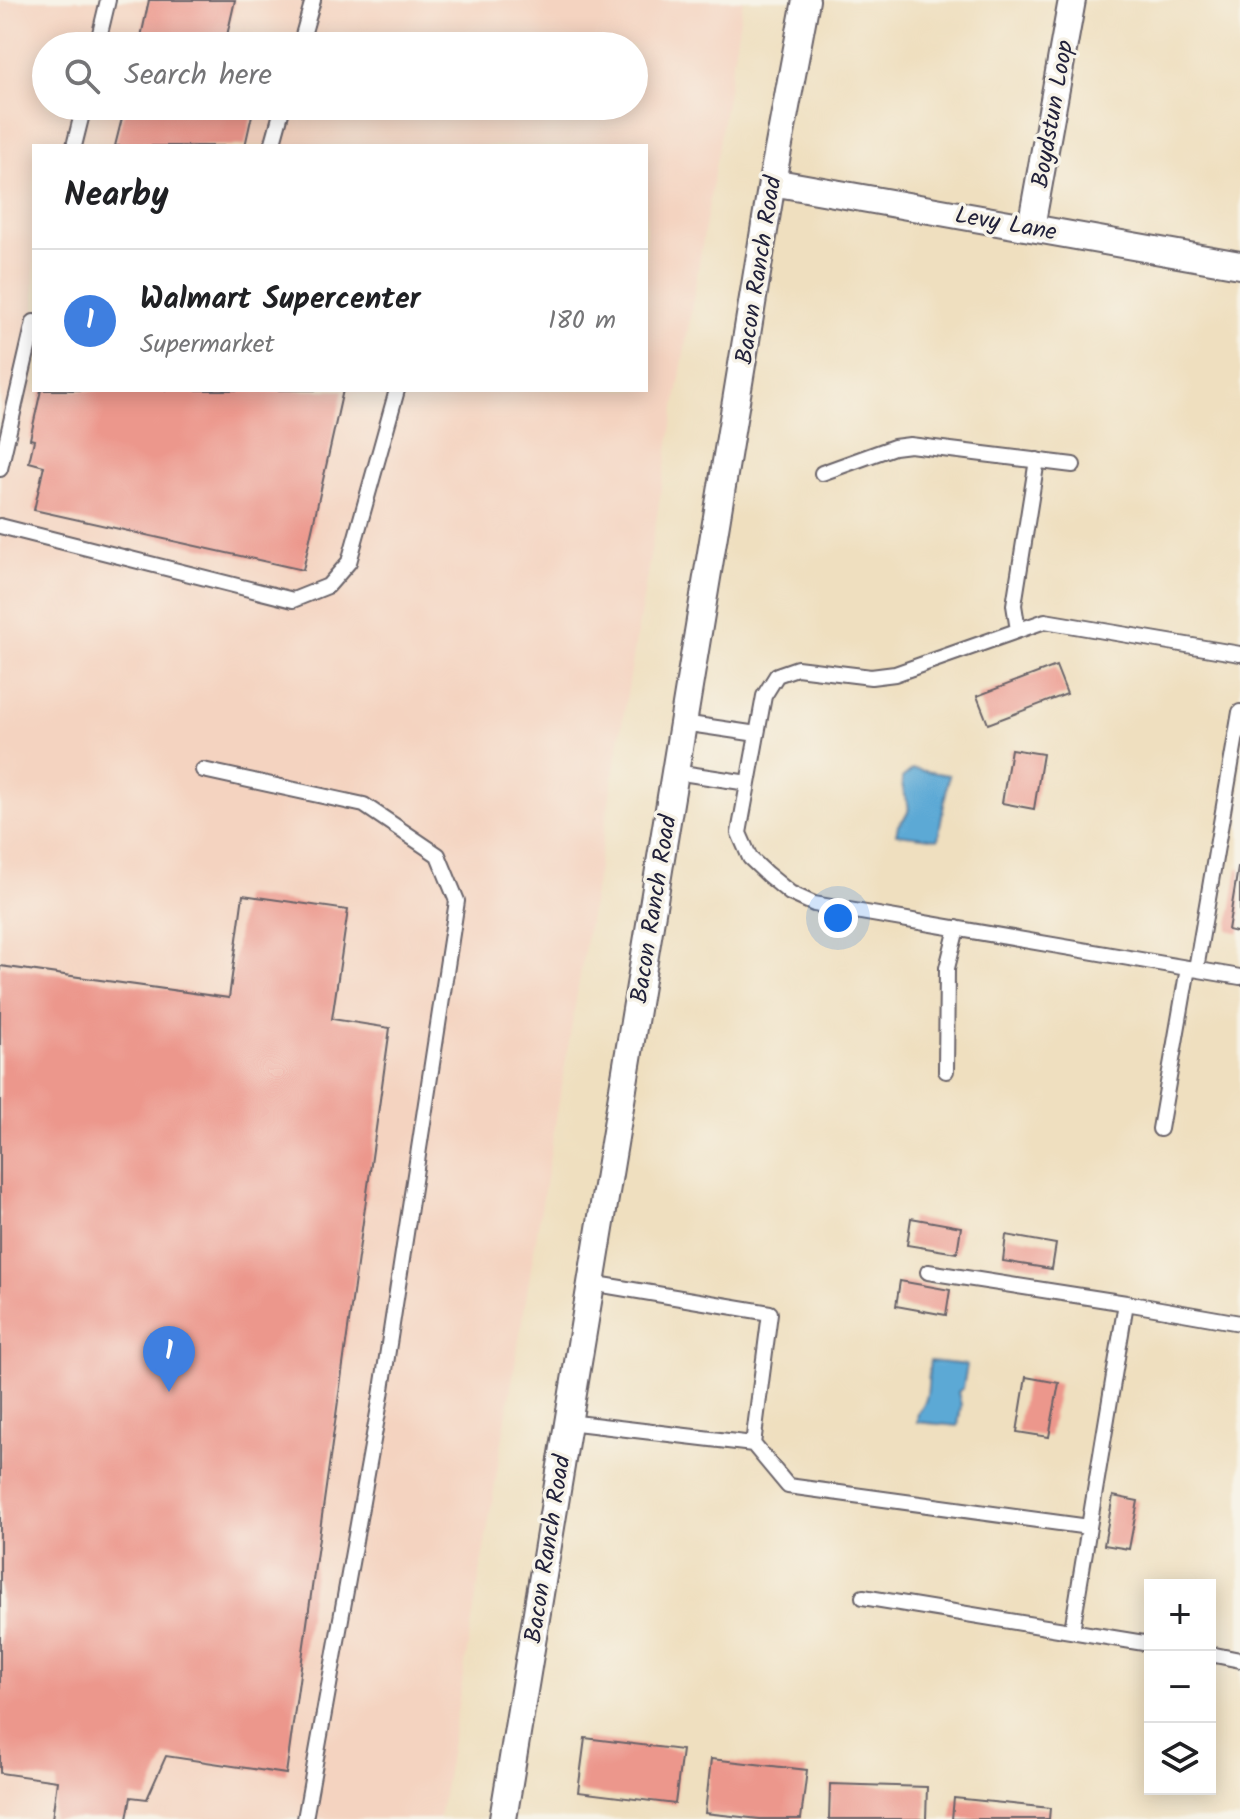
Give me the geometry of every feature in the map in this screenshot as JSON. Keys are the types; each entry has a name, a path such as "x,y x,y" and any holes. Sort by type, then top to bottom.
{"street":[{"name":"Bacon Ranch Road","path":"503,1819 772,182 806,0"},
{"name":"Boydstun Loop","path":"1031,227 1072,0"},
{"name":"Levy Lane","path":"772,182 1240,265"}],"lane":[{"path":"100,32 108,0"},
{"path":"304,32 313,0"},
{"path":"74,144 80,120"},
{"path":"273,144 279,120"},
{"path":"0,469 32,331"},
{"path":"0,526 293,600 328,586 349,562 396,392"},
{"path":"822,473 894,447 910,445 1073,465"},
{"path":"1018,630 1014,605 1037,460"},
{"path":"1240,654 1045,621 895,674 871,677 797,668 777,675 764,696 739,833 750,858 790,893 814,904 1240,977"},
{"path":"1160,1129 1240,712"},
{"path":"683,723 757,734"},
{"path":"203,770 364,805 438,855 457,901 381,1396 305,1819"},
{"path":"675,772 748,783"},
{"path":"946,1071 947,968 957,928"},
{"path":"928,1272 1240,1323"},
{"path":"591,1283 770,1313 753,1444"},
{"path":"1072,1630 1126,1303"},
{"path":"568,1422 753,1444 788,1486 1089,1527"},
{"path":"863,1597 1144,1643"},
{"path":"1216,1655 1240,1660"}],"shaded area":[{"path":"0,0 743,0 439,1819 0,1819"}],"water":[{"path":"913,769 949,775 938,839 896,834 909,808 902,778"},
{"path":"930,1361 967,1365 963,1388 958,1392 961,1405 958,1426 917,1422 918,1412 927,1396"}],"building":[{"path":"149,0 235,0 228,32 142,32"},
{"path":"122,120 251,120 245,144 116,144"},
{"path":"41,392 343,392 303,570 34,510 44,466 29,462 34,440 30,439"},
{"path":"1056,666 1067,694 988,724 977,696"},
{"path":"1011,749 1043,754 1034,809 1002,803"},
{"path":"1240,868 1240,933 1228,930"},
{"path":"243,895 348,910 332,1019 390,1028 286,1774 166,1756 147,1799 131,1797 127,1819 52,1819 57,1781 0,1773 0,966 229,998"},
{"path":"911,1218 961,1227 957,1253 907,1245"},
{"path":"1006,1235 1056,1244 1052,1269 1003,1261"},
{"path":"900,1281 950,1290 946,1315 896,1306"},
{"path":"1026,1377 1059,1383 1049,1437 1017,1432"},
{"path":"1113,1496 1138,1501 1129,1549 1104,1545"},
{"path":"585,1738 682,1750 675,1804 578,1792"},
{"path":"711,1759 807,1770 801,1819 760,1819 705,1813"},
{"path":"830,1784 927,1787 926,1819 829,1819"},
{"path":"954,1798 1050,1808 1049,1819 952,1819"}],"place":[{"name":"Walmart Supercenter","path":"169,1392"}]}
